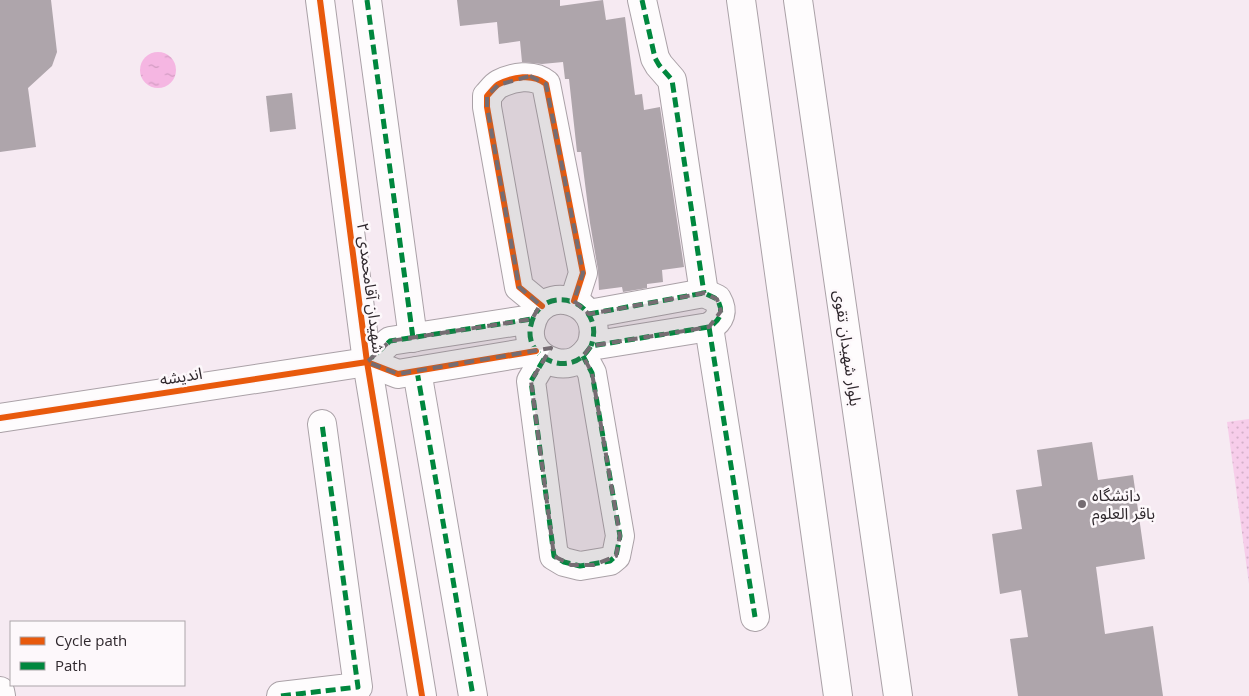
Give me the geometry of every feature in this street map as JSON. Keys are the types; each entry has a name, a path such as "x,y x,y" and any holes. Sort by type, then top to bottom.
{"street":[{"name":"شهیدان آقامحمدی ۲","path":"320,0 367,362 422,696"},
{"path":"367,0 413,338"},
{"path":"642,0 655,58 672,80 704,293"},
{"path":"742,0 838,696"},
{"name":"بلوار شهیدان تقوی","path":"798,0 898,696"},
{"path":"537,313 519,287 487,107 487,96 498,85 530,76 546,84 584,273 582,308 594,330 587,351 620,536 616,556 610,560 580,566 564,562 554,556 531,381 540,355"},
{"path":"537,313 530,335 540,355 554,363 564,364 574,361 587,351 709,327 715,324 722,312 717,299 704,293 582,308 557,299 537,313 390,341 367,362 398,374 540,355"},
{"path":"709,327 755,617"},
{"name":"انديشه","path":"0,418 367,362"},
{"path":"417,371 473,696"},
{"path":"281,696 358,686 322,424"},
{"path":"0,691 1,696"}],"highlighted area":[{"path":"530,76 546,84 583,273 574,301 589,314 704,293 717,299 721,311 709,327 591,346 583,356 592,373 620,536 616,556 594,565 571,565 554,556 531,381 551,348 398,374 367,362 390,341 532,319 540,305 519,287 487,107 487,96 498,85"}],"shaded area":[{"path":"1249,419 1249,584 1227,422"}],"water":[{"path":"158,52 170,58 176,70 170,82 158,88 146,82 140,70 146,58"}],"building":[{"path":"0,0 51,0 57,52 52,66 28,88 36,147 0,152"},
{"path":"457,0 560,0 560,6 603,0 606,20 625,17 635,95 642,94 644,110 660,107 684,267 662,270 663,282 647,284 647,288 623,292 622,287 599,290 598,270 581,152 577,152 569,79 565,79 563,62 542,64 522,62 520,41 499,44 497,22 460,26"},
{"path":"292,93 296,129 270,132 266,96"},
{"path":"1092,442 1098,480 1133,475 1145,559 1096,567 1105,634 1153,626 1163,696 1018,696 1010,639 1028,637 1021,590 1000,594 992,534 1022,529 1016,490 1042,486 1037,450"}],"marked path":[{"path":"367,0 413,338"},
{"path":"642,0 655,58 672,80 704,293"},
{"path":"589,314 704,293 717,299 721,311 719,318 709,327 591,346 578,360 563,364 548,360 536,351 532,344 530,330 537,311 547,303 558,300 571,301 582,307 590,317 594,330 591,346"},
{"path":"369,363 367,362 390,341 532,319"},
{"path":"709,327 755,617"},
{"path":"544,359 531,381 554,556 564,562 580,566 610,561 616,556 620,536 592,373 583,356"},
{"path":"417,371 473,696"},
{"path":"281,696 358,687 322,424"}],"cycle path":[{"path":"320,0 367,362 422,696"},
{"path":"542,306 519,287 487,107 487,96 494,88 499,84 523,77 535,78 546,84 583,273 574,301"},
{"path":"0,418 367,362 398,374 536,351"}],"place":[{"name":"دانشگاه باقر العلوم","path":"1082,504"}]}
